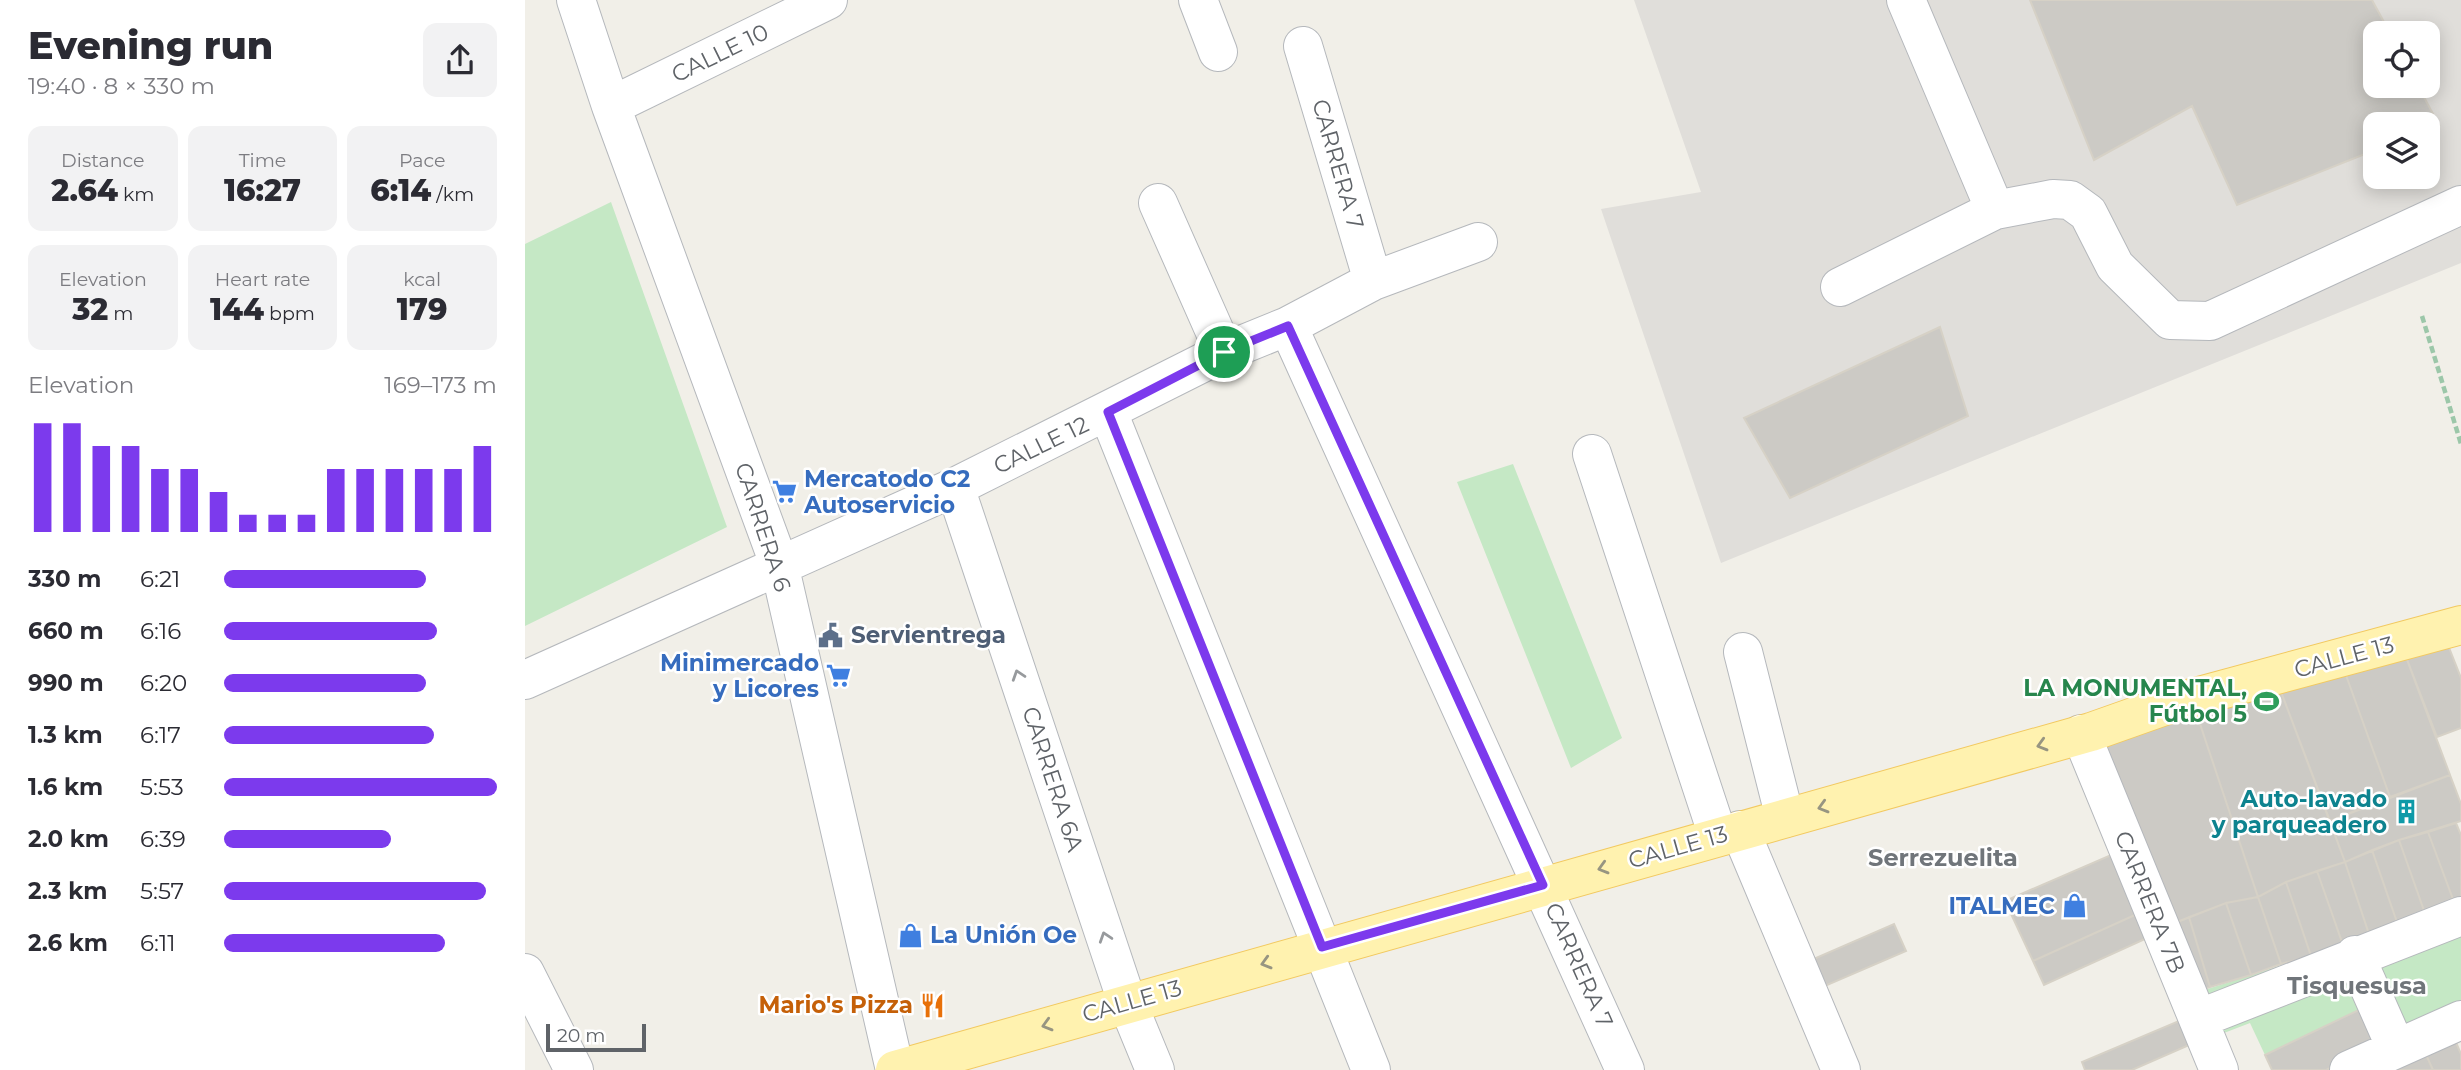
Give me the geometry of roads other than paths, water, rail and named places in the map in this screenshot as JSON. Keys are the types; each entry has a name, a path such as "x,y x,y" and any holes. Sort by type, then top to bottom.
{"main road":[{"name":"CALLE 13","path":"895,1070 1127,1002 2081,734 2173,703 2461,625"}],"street":[{"name":"CARRERA 6","path":"576,0 611,106 779,564 895,1070"},
{"name":"CALLE 10","path":"611,106 828,0"},
{"path":"1198,0 1219,52"},
{"path":"1906,0 1995,210"},
{"name":"CARRERA 7","path":"1303,46 1373,281"},
{"path":"1840,287 1995,210 2053,199 2070,200 2088,213 2115,266 2170,320 2210,321 2461,205"},
{"path":"1158,203 1224,352"},
{"name":"CALLE 12","path":"525,680 955,487 1224,352 1288,326 1373,281 1478,242"},
{"name":"CARRERA 7","path":"1288,326 1625,1070"},
{"path":"1108,412 1371,1070"},
{"path":"1592,454 1729,833 1841,1070"},
{"name":"CARRERA 6A","path":"955,487 1127,1002 1155,1070"},
{"path":"1743,652 1785,818"},
{"name":"CARRERA 7B","path":"2081,734 2219,1070"},
{"path":"2198,1019 2355,955 2461,916"},
{"path":"2355,955 2396,1048"},
{"path":"525,973 574,1070"},
{"path":"2349,1070 2461,1020"}],"place":[{"name":"Mercatodo C2 Autoservicio","path":"784,492"},
{"name":"Servientrega","path":"831,635"},
{"name":"Minimercado y Licores","path":"839,676"},
{"name":"LA MONUMENTAL, Fútbol 5","path":"2267,701"},
{"name":"Auto-lavado y parqueadero","path":"2407,812"},
{"name":"ITALMEC","path":"2075,906"},
{"name":"La Unión Oe","path":"910,935"},
{"name":"Mario's Pizza","path":"933,1005"}],"district":[{"name":"Serrezuelita","path":"1943,857"},
{"name":"Tisquesusa","path":"2357,985"}]}
